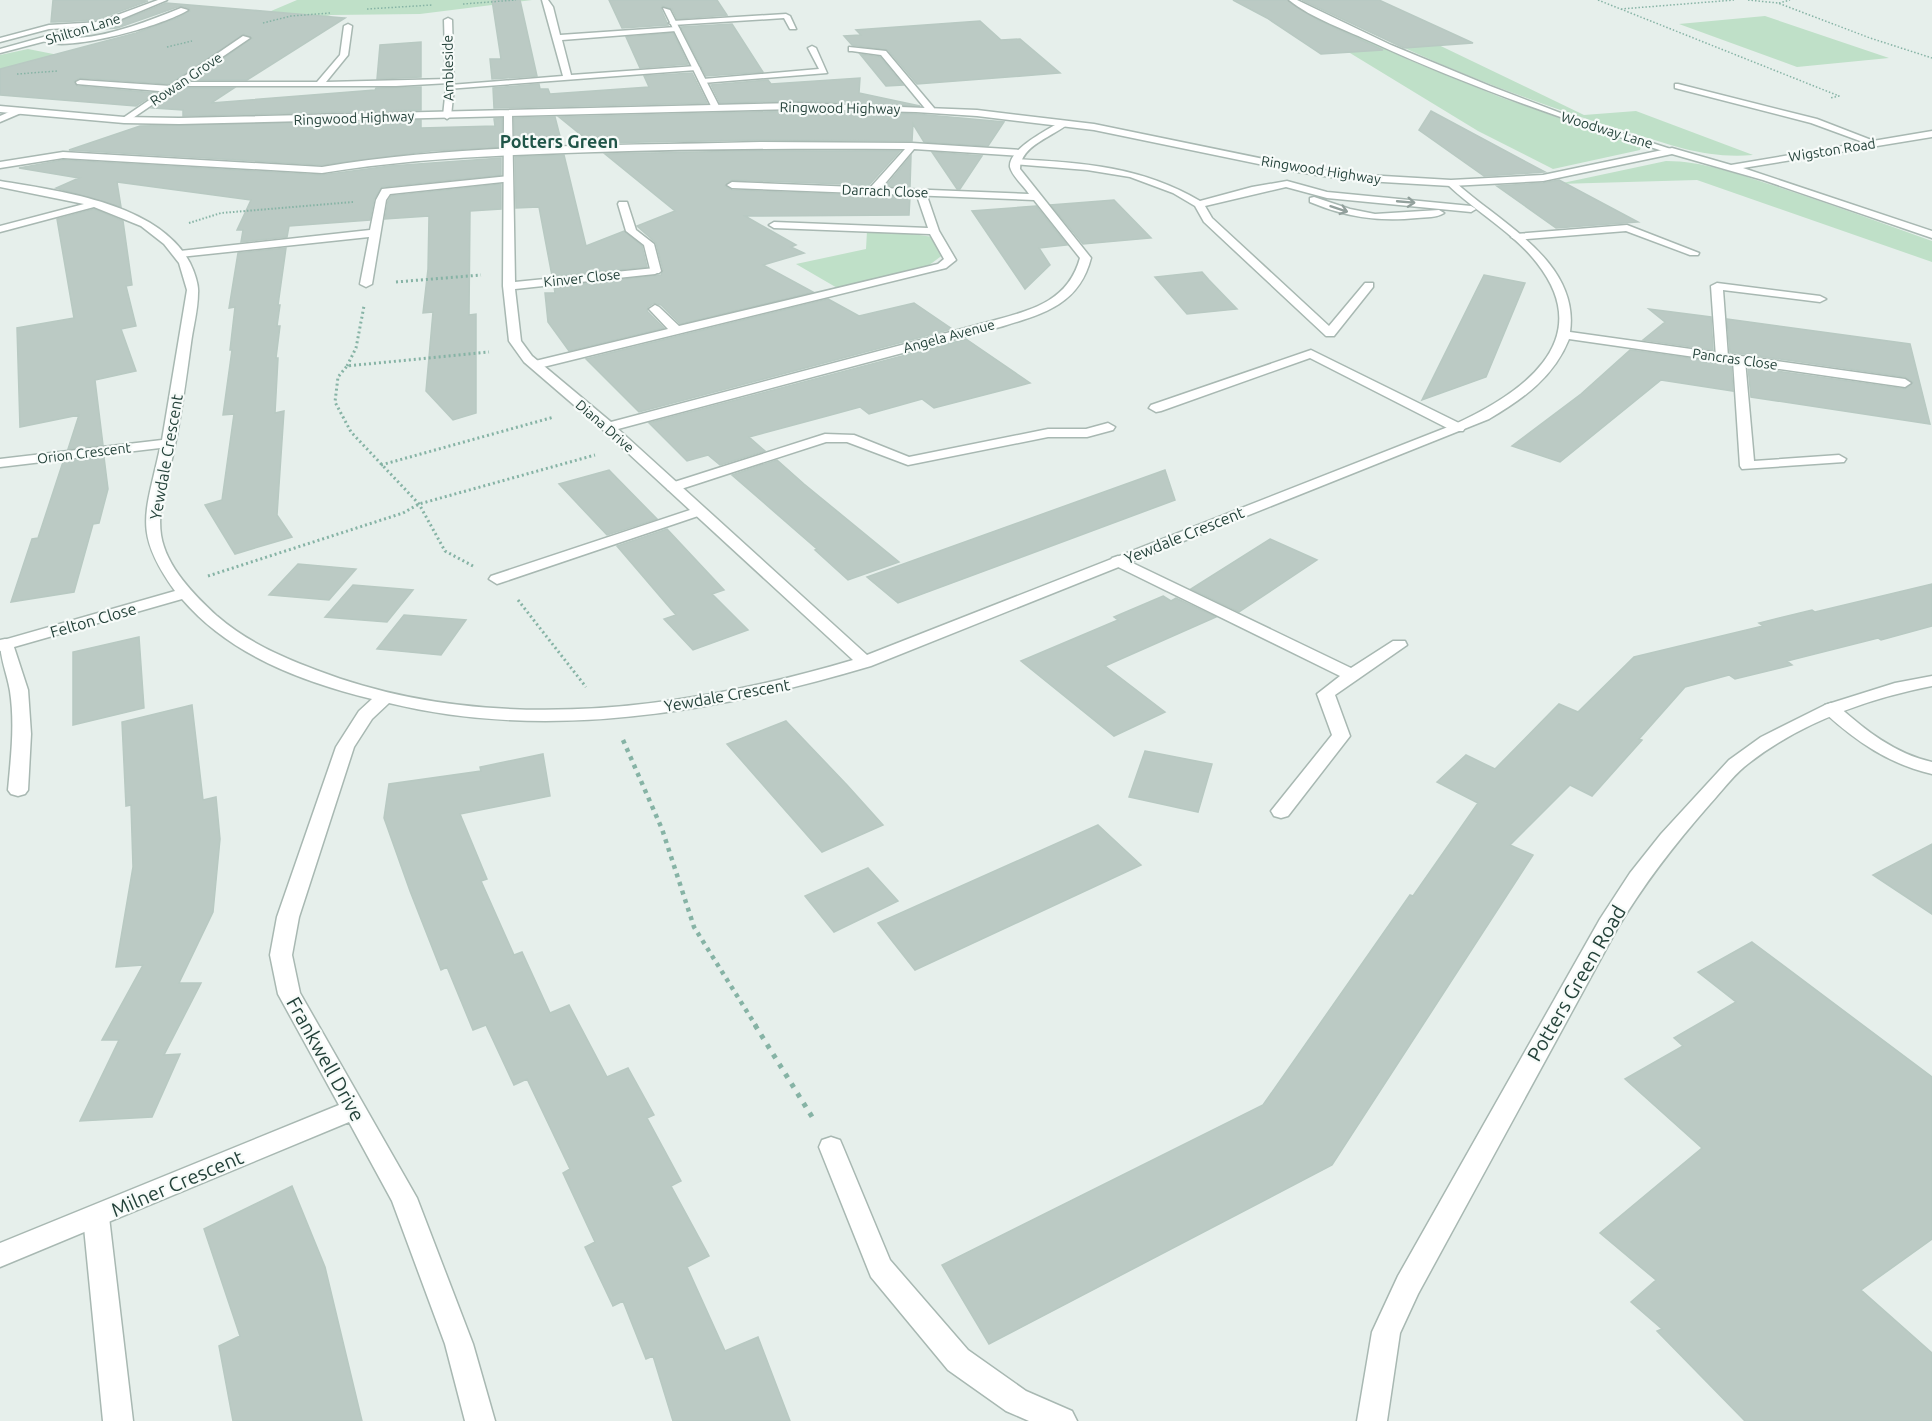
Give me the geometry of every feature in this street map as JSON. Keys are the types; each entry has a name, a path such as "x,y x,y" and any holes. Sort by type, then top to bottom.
{"street":[{"name":"Shilton Lane","path":"0,51 101,24 164,0"},
{"name":"Woodway Lane","path":"1292,0 1364,35 1555,114 1672,151 1732,167 1932,235"},
{"path":"545,1 549,7 568,78"},
{"path":"45,40 74,42 140,25 184,9"},
{"path":"781,9 793,27"},
{"path":"666,10 717,108"},
{"path":"557,38 786,16"},
{"name":"Ambleside","path":"447,116 450,84 448,20"},
{"path":"0,40 49,27 101,24"},
{"path":"319,84 344,55 348,27"},
{"name":"Rowan Grove","path":"124,120 181,84 246,38"},
{"path":"703,81 824,71 812,48"},
{"path":"852,49 883,53 931,110"},
{"path":"181,84 450,84 696,68"},
{"path":"80,82 171,89"},
{"path":"1678,86 1814,121 1874,143"},
{"name":"Ringwood Highway","path":"0,109 124,120 268,121 818,106 931,110 1065,123 1298,169 1377,180 1451,183 1543,178 1672,151"},
{"path":"0,119 18,111"},
{"name":"Diana Drive","path":"508,114 509,286 515,340 520,348 535,365 608,427 866,662"},
{"path":"1017,157 1065,123"},
{"name":"Wigston Road","path":"1732,167 1932,134"},
{"path":"0,165 63,154 138,161 322,170 368,163 508,152 760,145 912,146 1120,171 1175,188 1198,204 1208,220 1320,343 1458,428"},
{"path":"873,191 912,146"},
{"name":"Angela Avenue","path":"608,427 996,324 1050,306 1067,294 1080,280 1086,258 1015,169 1017,157"},
{"path":"1298,169 1288,178 1287,184 1292,190 1361,216 1385,218 1476,209"},
{"path":"366,284 381,200 386,191 509,179"},
{"name":"Yewdale Crescent","path":"0,183 48,191 120,213 165,238 180,254 191,275 194,290 153,519 155,544 186,593 211,620 245,646 310,676 343,688 439,708 532,714 615,712 686,705 821,677 866,662 1458,428 1502,405 1542,375 1556,356 1567,319 1565,303 1559,284 1541,260 1516,237 1476,209 1451,183"},
{"path":"1198,204 1252,189 1287,184 1327,195 1476,209"},
{"name":"Darrach Close","path":"732,185 1038,197"},
{"path":"535,365 942,266 950,260 934,231 921,193"},
{"path":"0,229 94,204"},
{"name":"Kinver Close","path":"509,286 655,271 649,244 631,231 623,204"},
{"path":"774,225 934,231"},
{"path":"1516,237 1627,228 1694,253"},
{"path":"180,254 375,233"},
{"path":"1156,408 1320,343 1369,285"},
{"path":"1722,357 1717,285 1820,299"},
{"path":"655,309 677,331"},
{"name":"Pancras Close","path":"1564,335 1905,383"},
{"path":"1739,360 1747,466 1839,459"},
{"path":"673,487 825,438 849,438 908,461 1036,435 1086,433 1108,427"},
{"name":"Orion Crescent","path":"0,463 168,443"},
{"path":"497,579 699,511"},
{"path":"1118,561 1352,675"},
{"name":"Felton Close","path":"2,645 186,593"},
{"path":"2,645 19,690 22,734 18,790"},
{"path":"1281,811 1341,736 1326,694 1399,645"},
{"name":"Potters Green Road","path":"1372,1421 1386,1332 1408,1285 1608,925 1637,878 1668,839 1736,764 1768,741 1831,709 1901,687 1932,681"},
{"name":"Frankwell Drive","path":"384,698 365,715 345,747 288,917 281,955 289,994 352,1110 404,1198 459,1344 480,1421"},
{"path":"1831,709 1853,730 1890,753 1932,768"},
{"name":"Milner Crescent","path":"0,1255 352,1110"},
{"path":"831,1148 880,1268 958,1360 1016,1401 1062,1421"},
{"path":"96,1217 118,1421"}],"path":[{"path":"1598,0 1839,96 1829,98"},
{"path":"1619,9 1734,0"},
{"path":"1748,0 1778,3 1932,58"},
{"path":"1778,3 1790,0"},
{"path":"156,232 221,213 381,200"},
{"path":"487,275 366,284 364,315 356,348 347,366 338,377 335,402 351,432 419,504 445,551 506,584 590,692 615,712"},
{"path":"347,366 520,348"},
{"path":"381,465 585,408"},
{"path":"186,593 208,575 403,513 419,504 627,445"},
{"path":"621,733 662,829 694,927 831,1148"}],"green space":[{"path":"297,0 532,0 420,14 331,15 259,34 228,36 129,60 35,79 0,78 0,55 28,49 99,63 229,29"},
{"path":"1263,0 1286,0 1409,60 1500,97 1641,147 1640,150 1553,169 1478,131"},
{"path":"1306,0 1368,11 1584,115 1636,111 1753,155 1721,155 1691,150 1548,106 1425,57"},
{"path":"1765,16 1889,58 1797,67 1679,24"},
{"path":"1666,161 1693,163 1733,173 1812,198 1932,241 1932,262 1697,180 1558,184"},
{"path":"867,231 933,237 944,254 928,266 839,289 796,264 866,249"}],"building":[{"path":"53,0 148,1 96,20 51,22"},
{"path":"492,0 520,0 537,76 492,79 490,59 501,59"},
{"path":"609,0 717,0 727,15 677,19 672,9 662,6 661,9 668,25 622,28"},
{"path":"1233,0 1287,0 1318,20 1383,50 1321,54 1267,18"},
{"path":"1302,0 1379,0 1473,43 1404,48"},
{"path":"166,3 345,18 247,80 193,80 252,38 244,34 169,84 80,78 74,81 77,86 156,93 136,106 0,95 0,69 136,33 190,11 189,8 180,6 117,28 102,29"},
{"path":"980,21 1001,40 1020,39 1060,73 917,84 888,50 852,45 844,36 861,35 856,30"},
{"path":"732,24 763,72 706,76 681,27"},
{"path":"673,33 688,64 640,68 626,37"},
{"path":"421,42 421,77 377,79 380,45"},
{"path":"860,54 880,57 903,85 886,86"},
{"path":"692,73 707,103 494,108 493,88 539,84 540,89 548,89 550,94 649,87 644,76"},
{"path":"860,78 859,93 920,106 798,101 720,103 711,85 768,80 771,84"},
{"path":"421,87 421,110 183,116 183,110 152,108 181,88 234,88 211,103 375,90 376,88"},
{"path":"798,111 916,114 1004,122 988,146 924,142 913,124 912,141 760,140 591,143 559,117"},
{"path":"1431,111 1545,172 1484,176 1419,130"},
{"path":"555,117 562,144 515,146 514,118"},
{"path":"502,118 502,147 431,151 322,165 69,150 140,126 421,120 421,128 495,126 494,119"},
{"path":"900,151 869,185 732,180 725,186 732,190 910,197 909,215 745,216 796,245 791,247 804,253 763,265 813,292 680,324 661,305 654,303 648,307 647,311 664,328 569,351 548,322 545,293 555,293 554,287 661,275 663,270 656,243 637,226 675,211 605,154"},
{"path":"932,152 982,156 960,189 957,189"},
{"path":"564,155 586,246 624,231 642,246 647,267 552,276 539,207 516,208 515,157"},
{"path":"911,156 910,187 886,186"},
{"path":"501,158 501,175 382,187 374,199 370,220 289,226 287,237 241,242 243,230 237,230 251,200 117,182 121,207 56,188 79,178 19,168 63,160 322,175 390,166"},
{"path":"1559,180 1638,222 1556,228 1497,186"},
{"path":"501,184 501,209 470,211 469,315 476,314 476,413 453,420 426,391 433,312 423,313 428,269 429,216 385,219 388,201 391,196"},
{"path":"1114,200 1151,238 1083,244 1051,205"},
{"path":"1036,206 1067,245 1039,248 1050,265 1025,289 972,211"},
{"path":"94,209 123,221 132,285 126,286 136,326 121,329 136,371 95,380 103,445 68,449 79,415 20,427 17,328 74,318 57,219"},
{"path":"286,248 277,326 280,326 276,358 278,358 275,413 284,411 277,515 292,537 235,554 205,505 222,500 234,414 223,415 235,307 229,308 238,253"},
{"path":"1202,272 1237,309 1187,314 1155,277"},
{"path":"1484,275 1525,283 1486,377 1422,400"},
{"path":"828,299 859,316 914,303 952,329 639,412 586,359"},
{"path":"1649,309 1711,317 1713,350 1643,340 1665,322"},
{"path":"1727,319 1910,344 1930,424 1751,397 1748,367 1905,389 1913,382 1905,377 1730,352"},
{"path":"966,339 1030,383 934,408 922,399 869,414 860,407 749,437 765,451 720,465 708,455 687,461 649,423"},
{"path":"1630,350 1731,364 1733,391 1661,380 1560,462 1512,446 1581,394"},
{"path":"104,457 108,489 99,523 93,524 74,592 11,602 32,539 38,538 63,462"},
{"path":"777,460 899,562 848,580 815,550 817,549 732,475"},
{"path":"609,470 657,519 607,535 559,484"},
{"path":"1165,470 1175,500 898,603 867,577"},
{"path":"667,529 724,590 712,594 748,630 693,650 664,619 676,615 617,546"},
{"path":"1270,539 1317,560 1239,612 1191,589"},
{"path":"298,564 356,569 329,600 269,595"},
{"path":"1932,584 1932,626 1787,661 1792,665 1735,679 1729,675 1685,687 1592,796 1570,785 1510,845 1533,855 1332,1165 989,1344 942,1265 1263,1105 1410,895 1413,896 1478,803 1437,782 1466,755 1495,769 1559,704 1578,712 1634,657 1763,626 1759,623 1812,610 1815,612"},
{"path":"353,585 413,590 387,622 325,617"},
{"path":"1163,596 1171,601 1176,598 1216,617 1105,666 1165,712 1114,736 1021,661 1118,620 1114,617"},
{"path":"404,615 466,620 441,655 377,649"},
{"path":"139,637 144,708 73,725 73,652"},
{"path":"192,705 203,800 216,797 220,839 213,912 179,983 201,983 164,1055 180,1054 152,1117 80,1121 119,1040 102,1040 143,965 116,967 133,867 131,805 126,806 122,722"},
{"path":"786,721 883,825 822,852 727,744"},
{"path":"1145,751 1212,764 1198,812 1129,797"},
{"path":"543,754 550,796 460,814 487,879 481,881 514,955 522,952 550,1013 569,1005 607,1077 628,1068 654,1115 647,1118 681,1181 671,1186 709,1256 687,1267 725,1351 758,1337 790,1421 673,1421 653,1356 646,1359 623,1301 613,1306 585,1247 595,1242 563,1173 570,1169 527,1079 514,1085 486,1025 473,1030 447,967 441,970 410,891 384,818 389,784 481,771 480,767"},
{"path":"1098,825 1141,865 915,970 878,923"},
{"path":"1932,844 1932,914 1873,875"},
{"path":"868,868 898,901 834,932 805,896"},
{"path":"1752,942 1932,1077 1932,1239 1861,1290 1932,1353 1932,1421 1745,1421 1657,1331 1662,1329 1631,1302 1656,1280 1600,1233 1702,1148 1625,1079 1683,1046 1674,1038 1736,1002 1698,972"},
{"path":"292,1186 325,1267 362,1421 233,1421 219,1346 240,1336 204,1229"}],"district":[{"name":"Potters Green","path":"559,141"}]}
